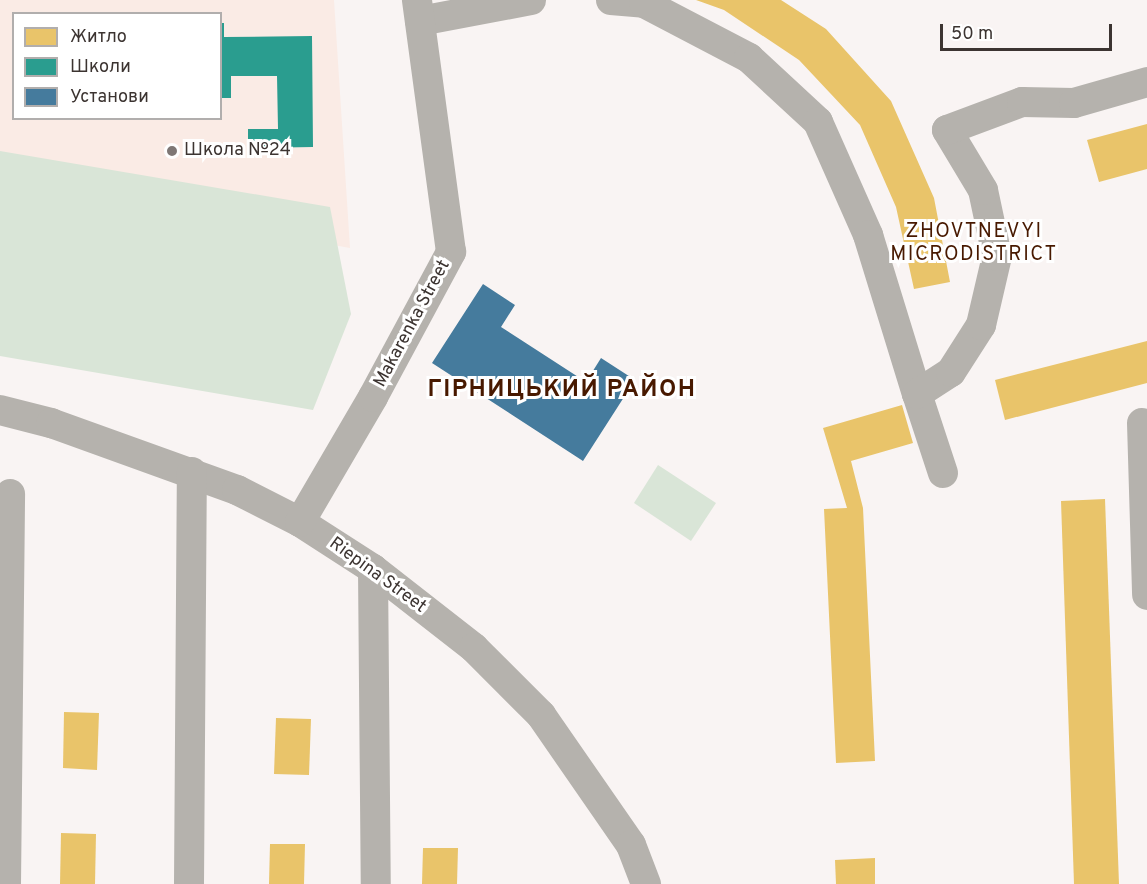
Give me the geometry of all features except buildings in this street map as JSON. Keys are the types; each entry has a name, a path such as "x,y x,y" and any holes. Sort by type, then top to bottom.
{"street":[{"path":"419,11 531,0"},
{"path":"611,0 644,3 749,58 818,122 868,235 943,473"},
{"name":"Makarenka Street","path":"300,522 373,397 451,252 419,11"},
{"path":"917,394 951,372 981,326 997,256 983,190 947,130 1022,102 1074,103 1147,82"},
{"name":"Riepina Street","path":"0,410 51,423 237,490 300,522 374,569 474,648 541,715 631,845 646,884"},
{"path":"1142,423 1147,595"},
{"path":"189,884 192,472"},
{"path":"6,884 10,494"},
{"path":"374,569 376,884"}],"shaded area":[{"name":"Школа №24","path":"0,0 334,0 350,248 0,184"}],"green space":[{"path":"0,151 330,207 351,314 313,410 0,356"},
{"path":"658,465 716,503 691,541 634,503"}],"place":[{"name":"Школа №24","path":"172,151"}],"district":[{"name":"ZHOVTNEVYI MICRODISTRICT","path":"974,244"},
{"name":"ГІРНИЦЬКИЙ РАЙОН","path":"562,391"}]}
